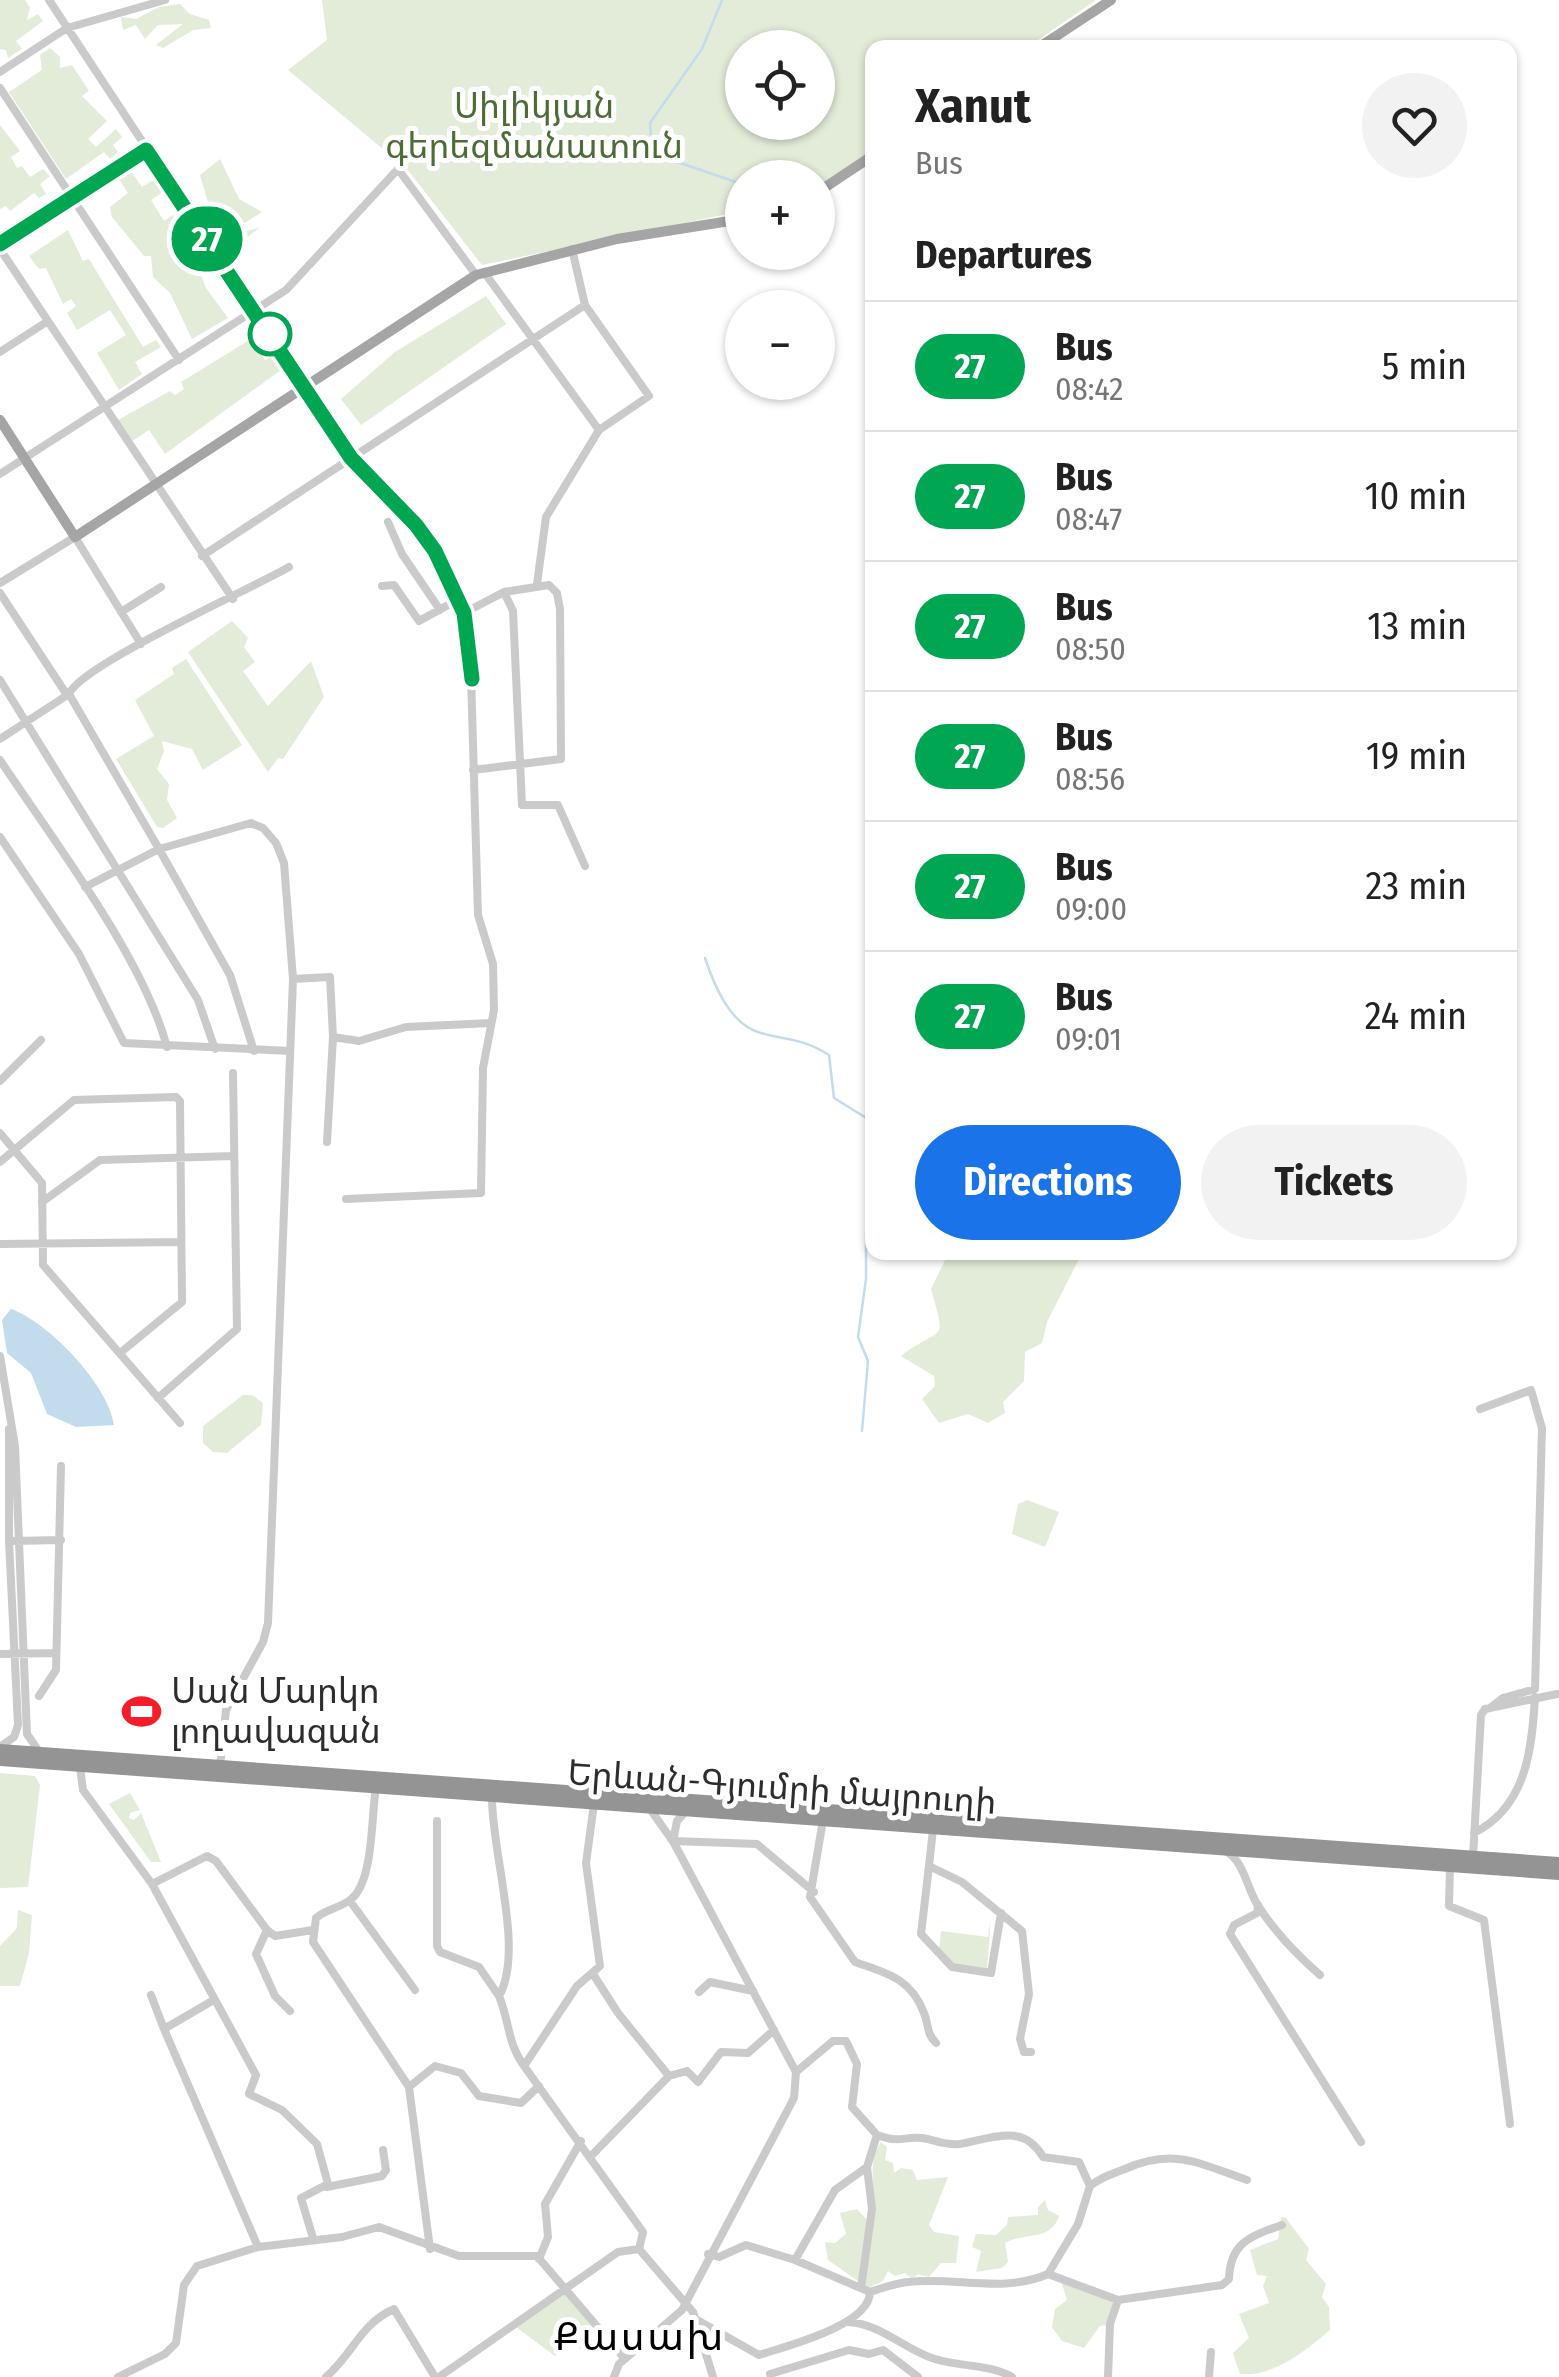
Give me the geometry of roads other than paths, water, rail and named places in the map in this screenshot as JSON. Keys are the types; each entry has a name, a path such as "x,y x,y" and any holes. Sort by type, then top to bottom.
{"highway":[{"name":"Երևան-Գյումրի մայրուղի","path":"0,1748 100,1763 1559,1874"},
{"name":"Երևան-Գյումրի մայրուղի","path":"0,1760 80,1767 100,1763 220,1766 376,1787 649,1808 1559,1863"}],"main road":[{"path":"1050,40 1111,0"},
{"path":"835,181 865,161"},
{"path":"0,420 75,537 480,274 572,249 725,222"}],"street":[{"path":"49,0 351,458 416,525 451,578 464,613 470,641 478,915 493,964 492,1022 484,1068 481,1193 346,1199"},
{"path":"0,72 67,28 165,0"},
{"path":"0,88 180,360"},
{"path":"146,150 0,246 233,599"},
{"path":"0,474 286,290 398,169 535,341 599,430"},
{"path":"537,584 546,517 599,430 649,396 585,305 572,249"},
{"path":"202,556 585,305"},
{"path":"0,352 48,321"},
{"path":"388,522 402,554 440,610"},
{"path":"0,583 75,537 141,644"},
{"path":"0,739 68,695 81,678 289,567"},
{"path":"382,586 394,585 419,621 459,599"},
{"path":"464,613 504,592 549,585 557,593 560,609 561,758 473,770"},
{"path":"121,612 161,587"},
{"path":"504,592 513,611 522,805 558,804 584,866"},
{"path":"0,593 68,695 230,975 254,1051"},
{"path":"0,680 198,1000 215,1049"},
{"path":"0,760 85,887 159,1016 167,1048"},
{"path":"85,887 158,850 242,823 263,828 284,863 293,979 268,1623 263,1642 226,1710 220,1766"},
{"path":"0,837 80,954 124,1043 290,1051"},
{"path":"293,979 330,978 333,1037 327,1142"},
{"path":"333,1037 359,1041 406,1026 492,1022"},
{"path":"0,1081 41,1040"},
{"path":"158,1398 236,1329 233,1073"},
{"path":"0,1162 74,1100 176,1097 182,1302 120,1353"},
{"path":"0,1133 42,1183 43,1264 180,1423"},
{"path":"42,1202 100,1160 233,1156"},
{"path":"0,1244 180,1242"},
{"path":"1,1362 26,1734 42,1753"},
{"path":"1473,1857 1482,1715 1503,1698 1535,1689 1542,1428 1531,1390 1480,1409"},
{"path":"39,1696 56,1670 61,1466"},
{"path":"12,1541 61,1540"},
{"path":"0,1748 18,1730 21,1654 5,1560 12,1541"},
{"path":"0,1654 56,1653"},
{"path":"1490,1708 1557,1694"},
{"path":"1474,1833 1496,1822 1521,1787 1535,1696"},
{"path":"80,1767 84,1790 152,1884 212,2001 256,2075 249,2094 282,2110 317,2144 327,2186"},
{"path":"376,1787 370,1856 360,1889 350,1901 322,1912 313,1930 313,1942 409,2088 430,2248"},
{"path":"492,1796 491,1826 509,1956 509,1978 499,1996"},
{"path":"524,2066 577,1986 600,1966 586,1862 594,1804"},
{"path":"614,2377 625,2359 682,2310 708,2254 794,2098 796,2072 673,1841 649,1808"},
{"path":"673,1841 678,1821 687,1810"},
{"path":"824,1820 814,1892 810,1897 855,1962 890,1971 910,1988 926,2017 928,2034 936,2042"},
{"path":"436,1821 437,1946 440,1952 479,1967 499,1996 509,2022 509,2044 643,2232 639,2249"},
{"path":"935,1825 921,1934 952,1967 992,1973 1001,1912"},
{"path":"673,1841 757,1844 814,1892"},
{"path":"1223,1849 1238,1858 1258,1905 1298,1956 1320,1975"},
{"path":"152,1884 207,1856 222,1868 275,1936 313,1930"},
{"path":"1450,1865 1448,1906 1484,1920 1510,2124"},
{"path":"929,1866 962,1882 1022,1931 1029,1994 1020,2039 1024,2052 1031,2052"},
{"path":"350,1901 415,1990"},
{"path":"1258,1905 1257,1914 1234,1925 1230,1934 1362,2142"},
{"path":"267,1930 256,1954 275,1996 290,2012"},
{"path":"593,1974 618,2013 669,2076"},
{"path":"699,1992 710,1982 753,1991"},
{"path":"151,1995 258,2248"},
{"path":"164,2028 212,2001"},
{"path":"592,2156 669,2076 686,2072 698,2082 721,2052 748,2053 774,2030"},
{"path":"796,2072 833,2041 846,2041 857,2064 852,2107 877,2135 897,2143 920,2138 948,2144 998,2134 1018,2136 1036,2146 1043,2157 1079,2162 1090,2186"},
{"path":"409,2088 435,2066 461,2073 479,2096 520,2103 538,2086"},
{"path":"764,2354 850,2322 867,2305 873,2200 867,2167 877,2135"},
{"path":"539,2259 548,2237 544,2204 581,2141"},
{"path":"314,2238 301,2198 327,2186 382,2176 386,2170 383,2150"},
{"path":"708,2254 719,2257 746,2245 795,2260 866,2290 908,2282 969,2286 1035,2280 1048,2274 1078,2224 1090,2186 1101,2177 1162,2156 1198,2162 1247,2180"},
{"path":"795,2260 835,2190 867,2167"},
{"path":"1048,2274 1118,2300 1222,2284 1229,2279 1232,2254 1242,2240 1282,2225"},
{"path":"118,2377 165,2354 176,2342 184,2285 197,2266 258,2248 342,2237 379,2227 459,2256 539,2259 625,2359"},
{"path":"326,2377 342,2363 361,2330 394,2309 437,2377 451,2374 618,2252 639,2249"},
{"path":"639,2249 697,2320 714,2377"},
{"path":"1108,2377 1108,2336 1118,2300"},
{"path":"697,2320 764,2354 771,2376 849,2350 869,2354 883,2350 918,2377"},
{"path":"850,2322 868,2324 934,2359 1000,2370 1012,2377"},
{"path":"1209,2377 1211,2352"}],"water":[{"path":"11,1309 42,1327 75,1357 101,1392 114,1425 76,1427 47,1414 31,1373 7,1353 2,1320"}],"waterway":[{"path":"722,0 702,49 650,123 651,138 674,161 725,178"},
{"path":"705,958 718,991 740,1022 750,1029 803,1043 829,1055 834,1098 865,1117"},
{"path":"862,1431 868,1361 858,1337 866,1260"}],"place":[{"name":"Սան Մարկո լողավազան","path":"141,1711"}],"district":[{"name":"Քասախ","path":"640,2336"}],"park label":[{"name":"Սիլիկյան գերեզմանատուն","path":"534,126"}]}
